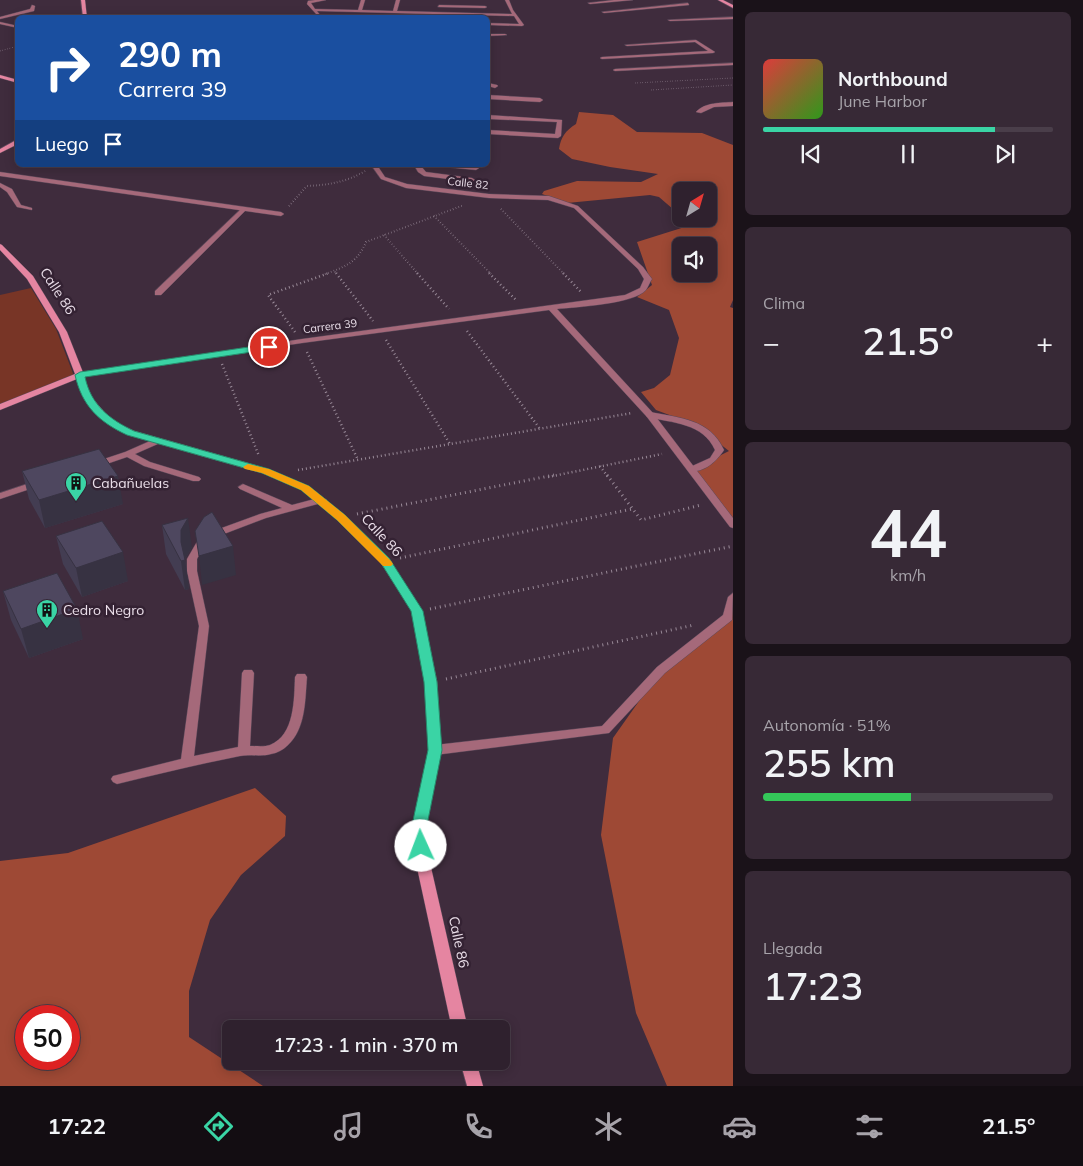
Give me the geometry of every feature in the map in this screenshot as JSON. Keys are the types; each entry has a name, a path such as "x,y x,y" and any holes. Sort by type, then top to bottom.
{"main road":[{"path":"83,0 85,15"},
{"path":"720,0 733,6"},
{"path":"0,76 15,81"},
{"path":"0,151 15,143"},
{"name":"Calle 86","path":"0,246 30,278 58,324 80,375 84,393 114,425 131,433 157,441 265,471 305,488 322,500 385,561 417,611 431,682 435,750 419,830 423,863 458,1020"},
{"name":"Carrera 39","path":"0,407 80,375"},
{"path":"471,1070 475,1086"}],"street":[{"path":"318,15 309,4 310,2 324,0"},
{"path":"360,11 363,0"},
{"path":"395,12 398,0"},
{"path":"436,15 441,0"},
{"path":"475,0 475,7"},
{"path":"490,24 522,25 509,8 507,0"},
{"path":"589,2 631,0"},
{"path":"589,2 610,15"},
{"path":"604,12 688,4"},
{"path":"0,18 32,10 33,6"},
{"path":"439,6 492,7"},
{"path":"500,8 509,8"},
{"path":"314,10 436,15 516,15"},
{"path":"670,20 733,18"},
{"path":"0,24 15,26"},
{"path":"490,35 505,36"},
{"path":"627,45 696,41 730,64"},
{"path":"602,58 712,52"},
{"path":"615,70 730,64"},
{"path":"490,85 495,86"},
{"path":"490,98 540,100"},
{"path":"700,112 713,105 733,104"},
{"path":"490,117 560,121 558,136 490,132"},
{"name":"Calle 82","path":"375,167 383,178 406,186 489,196 549,198 567,203"},
{"path":"418,167 424,174 472,180"},
{"path":"466,167 476,168"},
{"path":"0,174 281,214"},
{"path":"0,185 6,186 13,193 19,206 30,210"},
{"name":"Carrera 39","path":"80,375 302,341 525,310 592,303 627,296 643,289 648,279 641,268 576,207 567,203"},
{"path":"158,293 244,209"},
{"path":"551,307 678,450 733,525"},
{"path":"647,413 696,425 717,440 720,450 713,460 693,469"},
{"path":"82,469 128,454 157,441"},
{"path":"128,454 147,464 196,479"},
{"path":"1,496 46,481"},
{"path":"244,487 290,508"},
{"path":"188,762 204,626 192,571 192,559 196,550 202,542 212,535 290,508 322,500"},
{"path":"435,750 605,730 661,670 728,617 733,597"},
{"path":"244,751 248,673"},
{"path":"117,779 188,762 244,751 274,748 290,735 297,718 300,677"}],"path":[{"path":"0,51 15,47"},
{"path":"635,83 733,78"},
{"path":"651,90 733,85"},
{"path":"281,214 307,186 328,185 354,178 367,170"},
{"path":"358,460 302,341 268,295 335,272 352,263 361,255 366,242 489,196 592,303"},
{"path":"434,216 525,310"},
{"path":"384,235 459,320 540,429"},
{"path":"335,272 381,331 450,444"},
{"path":"219,355 265,471 301,470 540,429 647,413"},
{"path":"341,518 678,450"},
{"path":"600,466 641,520 715,501"},
{"path":"385,561 632,509"},
{"path":"417,611 733,546"},
{"path":"431,682 699,624"}],"shaded area":[{"path":"579,112 613,115 637,132 702,133 733,145 733,300 730,307 733,308 733,523 693,469 729,451 696,425 656,410 641,392 654,388 670,375 679,338 669,310 637,297 652,285 637,242 681,228 718,228 718,182 672,182 672,208 659,197 650,195 567,203 542,194 544,191 577,181 641,182 658,174 572,159 559,149 564,135 576,124"},
{"path":"31,288 56,329 74,376 0,404 0,295"},
{"path":"733,604 733,1086 667,1086 636,1013 601,835 613,738 661,670 728,617"},
{"path":"255,788 286,816 285,836 241,875 210,920 189,991 189,1037 222,1059 222,1070 239,1070 263,1086 0,1086 0,861 68,853"}],"building":[{"path":"99,449 118,476 39,500 22,471"},
{"path":"212,512 233,546 199,556 195,531 204,517"},
{"path":"188,518 181,530 181,542 185,560 181,561 162,525"},
{"path":"102,521 123,552 76,568 56,536"},
{"path":"57,573 77,609 21,629 3,591"}],"slow traffic":[{"path":"248,467 265,471 305,488 322,500 387,564"}],"place":[{"name":"Cabañuelas","path":"76,502"},
{"name":"Cedro Negro","path":"47,629"}],"route":[{"path":"269,347 80,375 84,393 114,425 131,433 157,441 265,471 305,488 322,500 385,561 417,611 431,682 435,750 419,830 421,846"}]}
